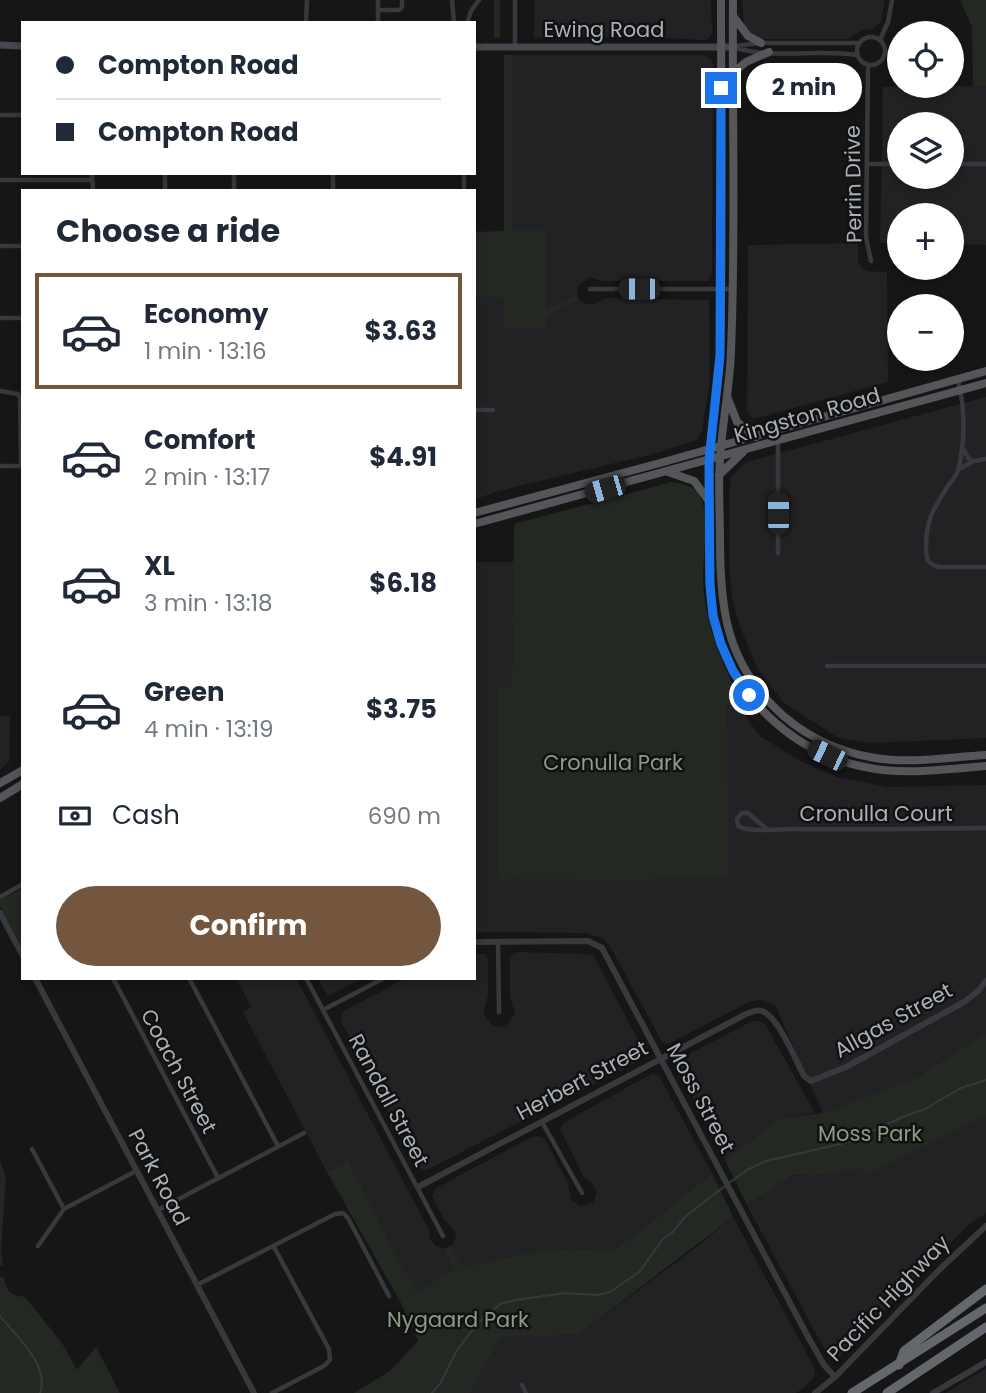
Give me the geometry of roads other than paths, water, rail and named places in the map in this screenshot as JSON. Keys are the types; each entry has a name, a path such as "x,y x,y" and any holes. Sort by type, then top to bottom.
{"highway":[{"path":"899,1365 904,1351 986,1289"},
{"path":"852,1393 986,1308"},
{"path":"887,1393 985,1328"}],"main road":[{"path":"722,0 720,367 709,461 710,596 718,634 739,680 765,714 808,746 860,766 898,771 986,766"},
{"path":"733,0 731,347 719,475 721,590 726,624 744,668 775,709 807,733 832,747 859,755 898,760 986,755"},
{"path":"733,16 748,36 761,43"},
{"path":"0,45 21,46"},
{"name":"Ewing Road","path":"476,47 733,47"},
{"path":"733,73 749,60 769,52"},
{"name":"Kingston Road","path":"476,512 986,371"},
{"name":"Kingston Road","path":"476,523 986,383"},
{"path":"727,396 736,420 755,436"},
{"path":"719,475 743,452"},
{"path":"668,472 694,481 709,501"},
{"path":"0,783 21,771"},
{"path":"0,798 21,785"}],"street":[{"path":"306,21 307,0"},
{"path":"378,0 378,21"},
{"path":"378,10 399,10 402,0"},
{"path":"452,0 454,21"},
{"path":"468,21 479,0"},
{"path":"514,0 515,47"},
{"path":"880,40 888,22 892,0"},
{"path":"870,36 880,40 885,47 884,56 878,63 868,65 857,55 859,43 870,36"},
{"name":"Ewing Road","path":"733,47 761,43 859,43"},
{"name":"Ewing Road","path":"733,47 769,52 857,55"},
{"name":"Perrin Drive","path":"868,65 866,237 871,261"},
{"path":"0,115 21,115"},
{"path":"867,164 887,164"},
{"path":"964,164 986,164"},
{"path":"92,175 93,189"},
{"path":"0,180 92,180"},
{"path":"0,246 21,246"},
{"path":"590,289 732,289"},
{"path":"0,318 21,318"},
{"path":"958,380 961,390 962,449 959,469 929,519 926,555 928,565 986,567"},
{"path":"0,391 18,394 21,432"},
{"path":"476,410 494,410"},
{"path":"778,442 778,553"},
{"path":"962,449 974,461"},
{"path":"959,469 974,461 986,459"},
{"path":"0,466 21,466"},
{"path":"827,666 986,666"},
{"name":"Cronulla Court","path":"767,829 748,813 742,813 737,819 740,829 767,829 986,828"},
{"path":"0,897 21,885"},
{"path":"0,913 21,952"},
{"path":"498,941 499,1012"},
{"name":"Moss Street","path":"476,942 588,941 599,945 807,1335 835,1377"},
{"name":"Park Road","path":"36,980 254,1393"},
{"name":"Coach Street","path":"114,980 218,1178"},
{"path":"190,980 278,1146"},
{"name":"Randall Street","path":"307,980 443,1236"},
{"path":"323,1010 380,980"},
{"name":"Allgas Street","path":"811,1081 848,1066 964,1002 986,981"},
{"name":"Herbert Street","path":"418,1187 660,1058 757,1010 765,1012 775,1022 804,1076 811,1081"},
{"path":"542,1122 583,1193"},
{"path":"158,1210 304,1133"},
{"path":"32,1149 64,1209"},
{"path":"38,1247 64,1209 136,1171"},
{"path":"197,1285 335,1214 343,1213 389,1296"},
{"name":"Pacific Highway","path":"815,1393 835,1377 974,1235 986,1226"},
{"path":"272,1393 324,1366 330,1360 330,1349 274,1247"},
{"path":"933,1393 986,1362"},
{"path":"522,1385 526,1393"}],"waterway":[{"path":"729,1183 766,1161 849,1142 925,1109 961,1088 986,1080"},
{"path":"432,1393 440,1384 456,1352 476,1325 500,1304 565,1293 597,1295 610,1292 639,1272 663,1239 673,1232 686,1216 725,1186"},
{"path":"0,1316 36,1362 42,1382 40,1393"}],"park label":[{"name":"Cronulla Park","path":"613,762"},
{"name":"Moss Park","path":"870,1133"},
{"name":"Nygaard Park","path":"458,1319"}]}
